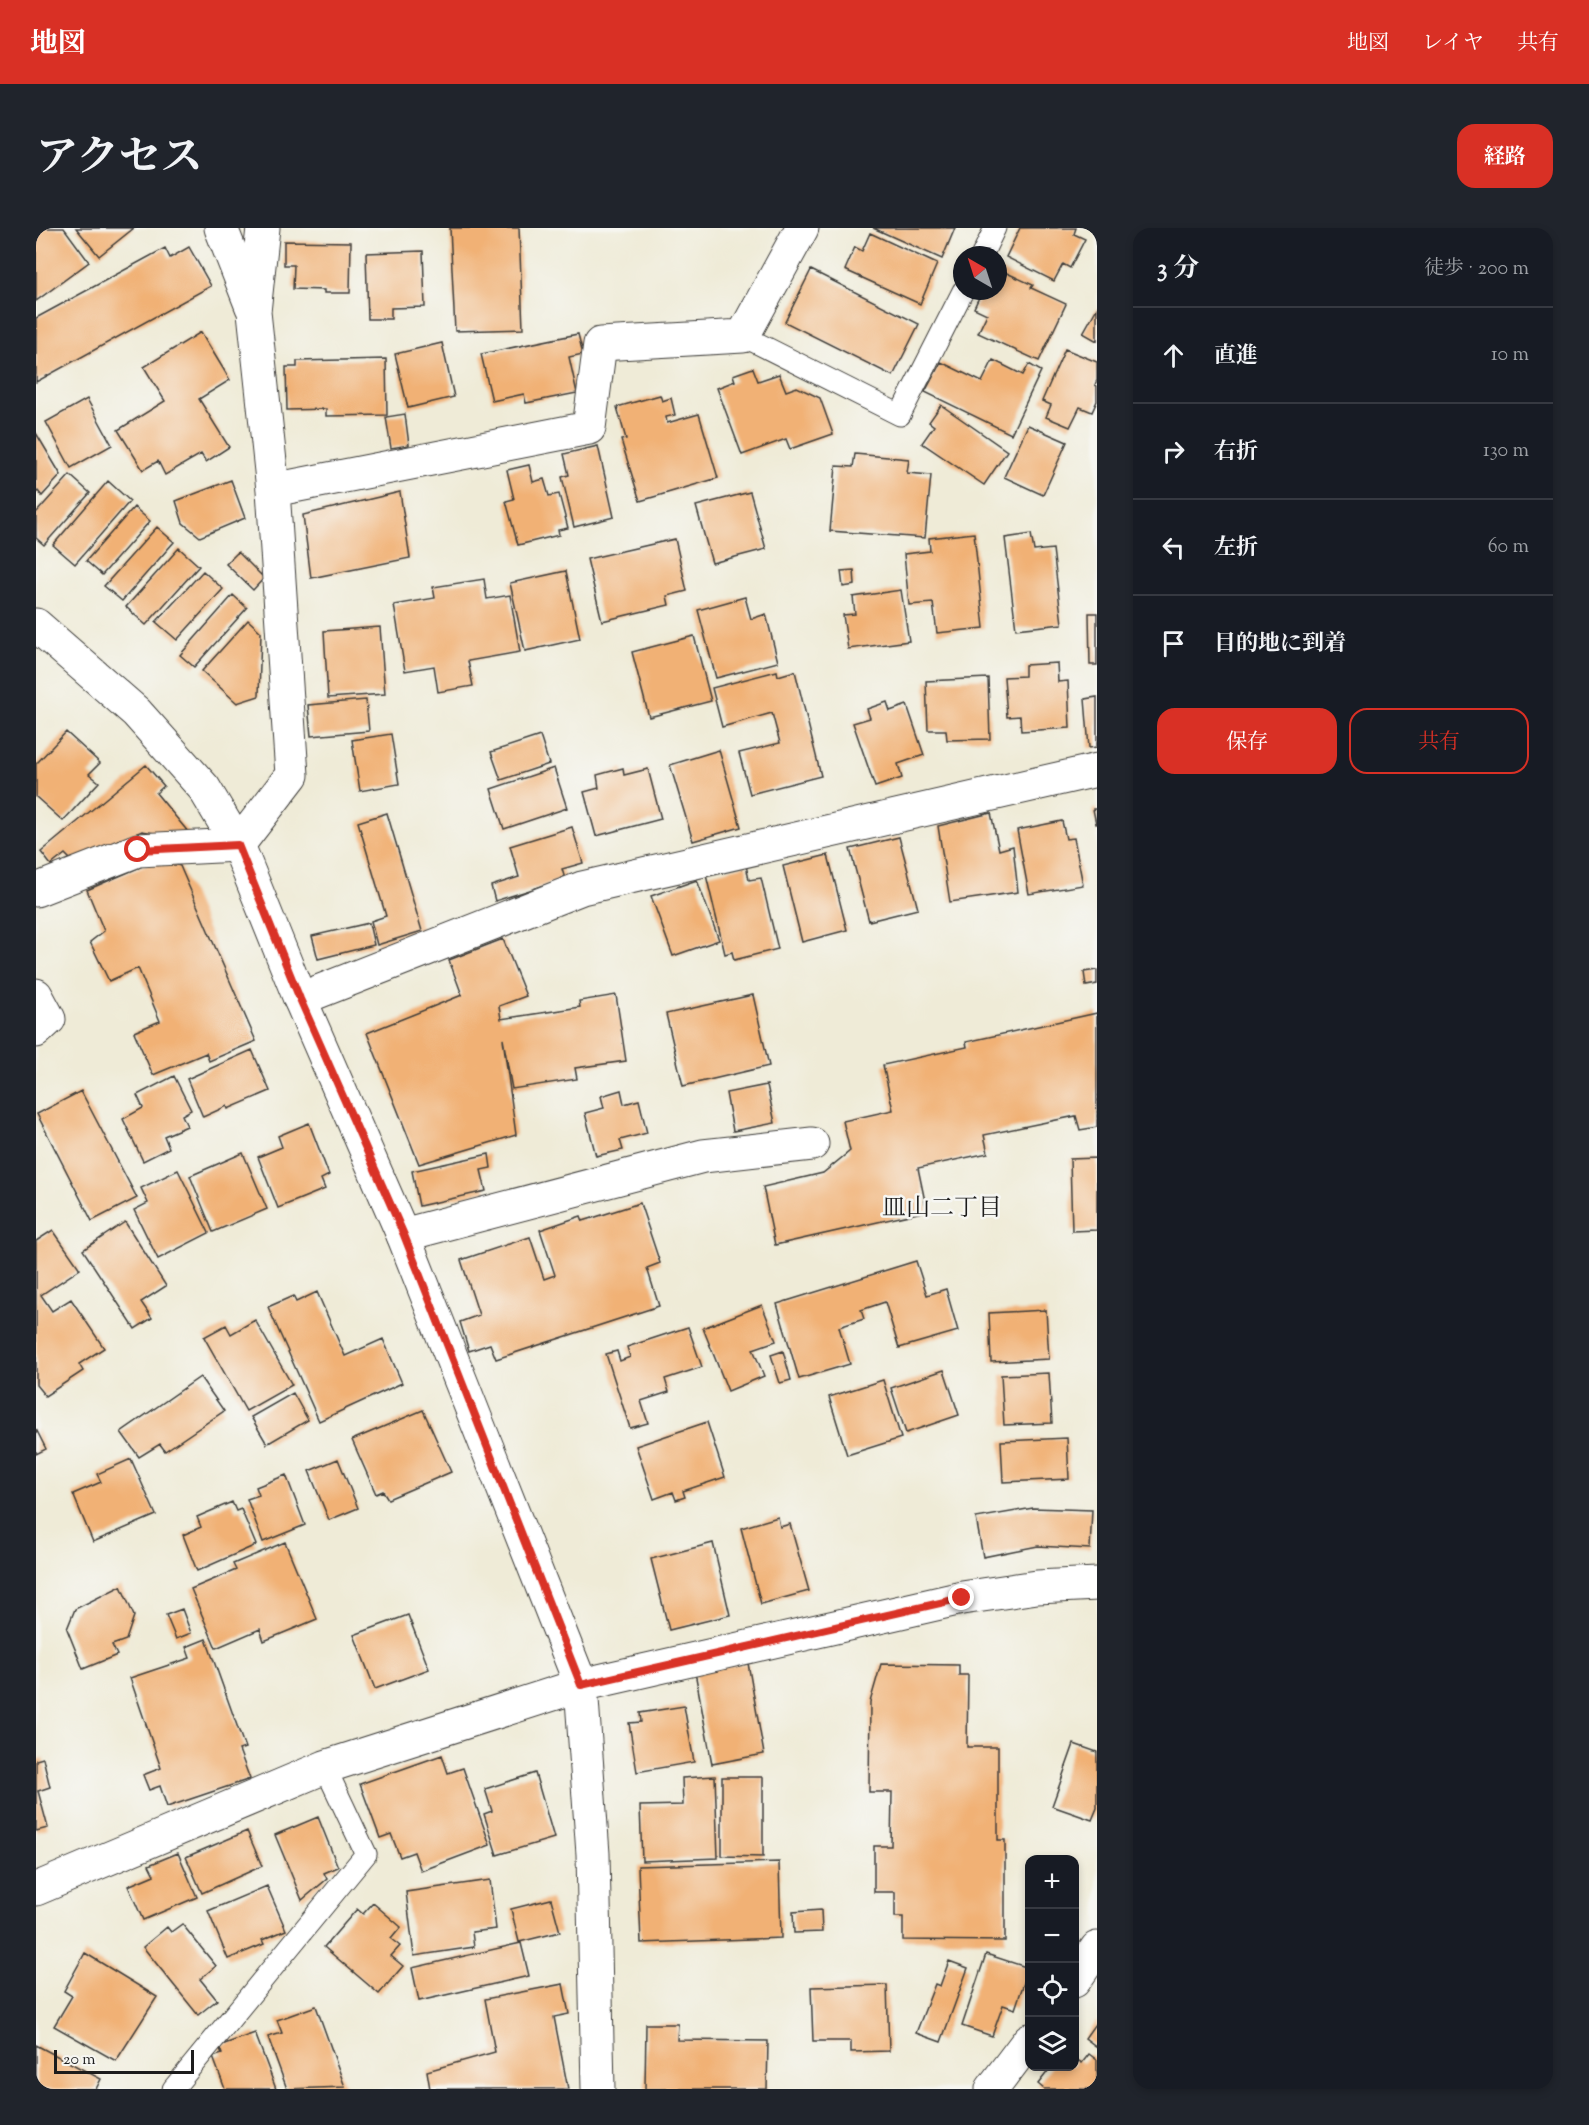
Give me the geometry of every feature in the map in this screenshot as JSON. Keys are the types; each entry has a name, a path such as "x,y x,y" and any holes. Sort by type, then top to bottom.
{"street":[{"path":"221,228 254,312"},
{"path":"36,890 138,850 238,845 292,775 273,490 254,312 263,228"},
{"path":"273,490 589,428 600,344 743,336 802,228"},
{"path":"36,624 136,712 204,788 238,845 300,999 404,1235 581,1685 593,1854 598,2089"},
{"path":"300,999 582,888 1097,770"},
{"path":"36,995 49,1019 36,1031"},
{"path":"404,1235 703,1156 812,1144"},
{"path":"36,1889 325,1767 581,1685 962,1598 1037,1587 1097,1584"},
{"path":"1079,1974 1097,1948"},
{"path":"992,2089 1025,2045"}],"lane":[{"path":"986,246 995,228"},
{"path":"743,336 900,415 958,300"},
{"path":"173,2089 366,1854 325,1767"}],"building":[{"path":"36,228 64,228 89,262 36,301"},
{"path":"76,228 134,228 99,256"},
{"path":"450,228 519,228 523,329 455,331"},
{"path":"873,228 955,228 942,259"},
{"path":"1020,228 1076,228 1074,234 1085,239 1070,268 1063,264 1054,281 1007,258"},
{"path":"870,233 937,264 920,304 845,270 855,247 862,251"},
{"path":"284,241 351,242 350,293 324,293 324,290 293,289 294,265 284,265"},
{"path":"189,247 211,286 36,382 36,318 165,248 170,258"},
{"path":"423,251 425,307 391,308 391,319 368,319 366,253"},
{"path":"811,270 919,324 893,376 785,322"},
{"path":"1007,273 1033,285 1031,288 1066,304 1039,361 978,333 987,314 974,308 978,300 1007,300"},
{"path":"1097,308 1097,341 1083,333"},
{"path":"201,332 230,380 199,399 229,447 206,462 201,454 165,475 158,461 143,470 118,430 165,401 144,367"},
{"path":"578,334 583,354 569,357 577,393 526,403 524,394 492,401 481,354"},
{"path":"442,343 454,397 408,408 395,354"},
{"path":"1065,349 1097,362 1095,385 1097,386 1097,401 1092,412 1080,407 1070,427 1046,417 1051,405 1042,401"},
{"path":"386,359 387,415 326,416 326,409 287,410 286,367 297,367 297,361"},
{"path":"993,360 1023,375 1029,364 1041,371 1011,434 925,392 941,362 982,382"},
{"path":"753,368 758,381 779,374 786,391 797,387 820,398 833,434 790,449 786,439 742,455 717,388 735,381 733,375"},
{"path":"660,395 662,401 671,398 675,415 666,417 667,423 699,414 718,478 640,501 621,440 626,439 617,407"},
{"path":"87,399 112,445 71,468 46,422"},
{"path":"941,405 1007,451 984,485 922,443 934,426 929,422"},
{"path":"405,414 409,445 391,448 386,417"},
{"path":"1028,425 1067,442 1043,495 1004,477"},
{"path":"36,433 61,475 42,496 38,491 36,493"},
{"path":"598,446 614,517 574,527 562,477 569,475 564,454"},
{"path":"855,454 909,459 907,473 931,475 925,538 830,531 836,466 853,467"},
{"path":"529,465 533,482 544,479 549,496 559,494 568,528 558,530 559,535 518,545 506,501 514,499 507,470"},
{"path":"70,475 90,493 44,545 36,538 36,513"},
{"path":"231,480 245,518 200,537 183,523 176,501"},
{"path":"108,481 130,501 75,564 53,545"},
{"path":"400,492 410,558 311,578 303,515"},
{"path":"750,492 766,549 712,563 696,506"},
{"path":"134,507 150,521 102,575 86,561"},
{"path":"157,527 174,542 122,601 104,586"},
{"path":"974,533 984,628 937,633 933,603 909,605 904,554 930,551 929,538"},
{"path":"1031,534 1034,551 1053,549 1062,624 1016,629 1005,538"},
{"path":"675,539 687,591 667,596 669,605 602,621 587,559"},
{"path":"179,548 199,566 146,625 126,607"},
{"path":"238,552 264,578 253,590 226,564"},
{"path":"854,570 855,585 843,587 841,571"},
{"path":"203,571 223,589 177,640 156,622"},
{"path":"566,571 580,639 525,651 510,583"},
{"path":"484,579 487,599 510,595 520,652 468,661 473,686 438,692 434,666 405,671 394,605 435,598 433,587"},
{"path":"901,590 909,641 848,649 843,615 855,614 853,597"},
{"path":"233,595 247,608 194,667 180,655"},
{"path":"745,597 751,619 766,614 778,662 716,678 698,610"},
{"path":"1089,613 1097,613 1097,665 1090,665"},
{"path":"248,620 261,632 259,696 237,703 202,671"},
{"path":"380,627 385,694 328,698 324,631"},
{"path":"694,636 711,701 649,717 632,652"},
{"path":"1057,663 1058,682 1068,681 1070,728 1021,731 1020,716 1007,717 1004,677 1025,676 1025,665"},
{"path":"777,671 778,676 795,671 821,776 750,794 739,753 780,743 772,713 722,727 712,688"},
{"path":"988,678 990,739 947,740 946,730 928,730 926,681"},
{"path":"1097,697 1097,747 1089,748 1085,699"},
{"path":"366,700 369,731 311,736 308,705"},
{"path":"887,702 890,711 907,705 924,755 898,764 902,778 875,787 853,723 870,718 867,709"},
{"path":"66,732 100,763 89,774 99,782 63,821 36,797 36,764"},
{"path":"391,734 399,784 360,791 352,740"},
{"path":"540,736 549,764 501,780 491,752"},
{"path":"719,750 741,827 693,841 670,765"},
{"path":"146,765 164,786 156,793 194,839 142,831 73,862 65,854 51,865 41,852"},
{"path":"554,768 567,808 504,829 491,789"},
{"path":"623,768 624,775 648,769 661,819 596,836 584,792 599,788 597,775"},
{"path":"1093,809 1097,809 1097,824 1096,824"},
{"path":"387,813 422,931 377,945 371,921 386,916 358,822"},
{"path":"991,813 999,850 1013,846 1018,892 950,902 938,826"},
{"path":"1062,821 1066,839 1074,838 1083,885 1029,894 1017,830"},
{"path":"572,827 583,863 562,869 565,879 495,901 491,886 519,877 510,846"},
{"path":"899,837 918,909 869,921 850,849"},
{"path":"828,855 847,930 802,942 783,866"},
{"path":"159,859 180,866 256,1041 209,1061 206,1053 153,1075 134,1032 160,1021 138,968 109,981 90,942 104,931 87,890"},
{"path":"746,865 749,880 761,878 778,949 734,960 732,952 725,954 706,875"},
{"path":"697,880 719,940 673,956 651,896"},
{"path":"369,923 374,945 318,959 312,936"},
{"path":"503,939 526,996 499,1006 501,1019 580,1007 579,1001 616,995 626,1061 575,1068 577,1079 512,1089 503,1039 516,1135 419,1164 367,1033 462,995 449,960"},
{"path":"1097,970 1097,984 1086,986 1084,972"},
{"path":"753,995 769,1066 683,1086 666,1014"},
{"path":"1097,1013 1097,1127 1080,1130 1076,1116 984,1135 988,1153 918,1168 927,1211 775,1245 763,1187 823,1173 850,1151 843,1121 893,1110 883,1065 967,1047 966,1042"},
{"path":"252,1050 270,1091 203,1117 187,1079"},
{"path":"174,1076 191,1110 182,1115 187,1126 164,1136 169,1148 143,1161 123,1119 143,1108 137,1095"},
{"path":"767,1085 775,1123 733,1131 726,1093"},
{"path":"621,1090 624,1104 639,1100 647,1133 620,1140 623,1150 596,1156 585,1113 604,1108 601,1096"},
{"path":"81,1091 137,1198 92,1221 37,1114"},
{"path":"309,1123 329,1175 321,1179 325,1189 278,1208 258,1157 282,1147 278,1136"},
{"path":"243,1153 267,1209 213,1232 190,1176"},
{"path":"489,1154 491,1168 481,1170 486,1191 419,1206 412,1171"},
{"path":"1097,1158 1097,1230 1072,1231 1070,1159"},
{"path":"178,1170 209,1233 158,1259 134,1210 148,1203 141,1188"},
{"path":"640,1203 660,1263 647,1268 659,1306 496,1359 490,1344 469,1351 460,1322 479,1315 461,1260 530,1237 544,1279 555,1275 540,1230 581,1216 583,1221"},
{"path":"125,1222 166,1286 141,1302 152,1318 135,1329 83,1250"},
{"path":"53,1230 80,1269 41,1295 52,1311 71,1299 104,1348 79,1364 83,1371 45,1396 36,1385 36,1241"},
{"path":"916,1261 927,1295 946,1289 958,1331 899,1348 885,1302 861,1310 864,1319 839,1327 850,1364 799,1379 777,1304"},
{"path":"317,1292 345,1356 383,1339 402,1383 319,1421 268,1307 293,1296 296,1302"},
{"path":"762,1305 776,1341 753,1349 764,1376 728,1391 703,1328"},
{"path":"1046,1310 1049,1359 991,1362 989,1313"},
{"path":"255,1320 292,1385 246,1411 204,1337 226,1325 231,1334"},
{"path":"688,1327 702,1367 665,1379 669,1392 641,1401 648,1423 630,1428 606,1354 617,1351 620,1361 630,1357 627,1347"},
{"path":"783,1351 791,1380 780,1383 771,1355"},
{"path":"944,1370 959,1415 906,1433 891,1388"},
{"path":"1049,1373 1052,1423 1004,1425 1001,1375"},
{"path":"200,1377 224,1411 165,1451 160,1444 139,1457 121,1432"},
{"path":"883,1380 901,1438 847,1455 829,1397"},
{"path":"293,1393 308,1420 267,1444 251,1417"},
{"path":"423,1410 451,1472 388,1499 383,1491 376,1494 352,1440"},
{"path":"707,1422 725,1477 683,1491 685,1497 676,1500 673,1492 654,1499 636,1446"},
{"path":"36,1429 46,1449 36,1454"},
{"path":"1067,1438 1069,1479 1003,1482 1001,1441"},
{"path":"131,1459 156,1515 93,1542 73,1494 101,1482 97,1474"},
{"path":"338,1459 358,1508 329,1520 309,1471"},
{"path":"286,1475 305,1525 263,1542 247,1499 259,1495 256,1487"},
{"path":"232,1502 236,1511 241,1509 256,1545 197,1571 183,1535 201,1527 197,1517"},
{"path":"1033,1508 1092,1510 1090,1549 1038,1546 983,1557 976,1518"},
{"path":"778,1517 780,1527 790,1524 809,1591 761,1604 741,1528"},
{"path":"285,1542 317,1619 264,1641 260,1629 216,1648 191,1589 236,1570 233,1564"},
{"path":"713,1543 730,1615 669,1630 651,1559"},
{"path":"121,1586 134,1616 126,1640 112,1645 117,1655 83,1669 67,1629 75,1609"},
{"path":"182,1609 191,1633 176,1639 166,1615"},
{"path":"408,1615 429,1669 375,1689 354,1635"},
{"path":"206,1639 245,1748 239,1750 250,1779 167,1807 160,1786 149,1790 143,1775 161,1768 130,1678 190,1658 186,1647"},
{"path":"748,1663 764,1754 712,1764 695,1672"},
{"path":"881,1664 959,1665 959,1675 968,1675 967,1747 998,1747 998,1840 1005,1840 1005,1941 903,1940 903,1917 895,1917 895,1892 874,1892 874,1846 891,1846 892,1792 869,1792 870,1702"},
{"path":"684,1706 694,1762 637,1772 629,1723 641,1722 640,1713"},
{"path":"1074,1744 1097,1752 1097,1808 1092,1820 1052,1806"},
{"path":"442,1755 448,1773 463,1768 490,1845 421,1871 414,1852 400,1857 391,1834 380,1838 360,1784"},
{"path":"43,1758 50,1787 38,1791 48,1828 36,1831 36,1760"},
{"path":"535,1773 554,1838 497,1855 484,1814 492,1811 485,1789"},
{"path":"715,1776 718,1858 642,1861 640,1806 683,1805 682,1778"},
{"path":"722,1777 763,1777 763,1857 722,1856"},
{"path":"318,1817 338,1867 324,1873 327,1879 302,1900 275,1835"},
{"path":"247,1831 262,1866 202,1893 186,1857"},
{"path":"178,1853 197,1897 143,1920 128,1886 154,1875 149,1865"},
{"path":"779,1862 781,1938 641,1943 638,1866"},
{"path":"490,1880 496,1929 472,1932 474,1947 414,1956 406,1892"},
{"path":"267,1886 286,1930 262,1940 264,1944 228,1959 208,1911"},
{"path":"551,1899 560,1932 519,1942 511,1909"},
{"path":"373,1903 401,1927 391,1939 400,1946 391,1956 403,1966 379,1994 324,1947 357,1909 363,1914"},
{"path":"821,1910 822,1932 794,1933 793,1912"},
{"path":"182,1924 216,1966 200,1979 217,2000 198,2015 143,1947 167,1927 171,1932"},
{"path":"521,1943 529,1976 419,2001 412,1968"},
{"path":"85,1953 157,1997 116,2061 54,2026 72,1996 64,1991"},
{"path":"986,1954 1025,1967 1025,1980 1015,2009 1003,2005 992,2036 962,2026"},
{"path":"949,1961 968,1968 941,2042 916,2033 935,1984 940,1986"},
{"path":"563,1984 569,2014 554,2017 568,2089 430,2089 427,2071 495,2052 485,1999"},
{"path":"887,1985 889,2051 851,2052 851,2041 813,2041 811,1987"},
{"path":"316,2006 345,2087 287,2089 268,2037 282,2033 277,2020"},
{"path":"1097,2021 1097,2047 1085,2038"},
{"path":"646,2024 678,2024 677,2040 768,2041 767,2089 645,2089"},
{"path":"255,2033 276,2089 225,2089 213,2057 222,2054 219,2046"},
{"path":"36,2045 101,2079 96,2089 36,2089"},
{"path":"1089,2054 1097,2060 1097,2089 1044,2089 1038,2084 1048,2071 1079,2071 1079,2061 1082,2063"}],"district":[{"name":"皿山二丁目","path":"942,1207"}],"route":[{"path":"138,850 238,845 300,999 404,1235 581,1685 962,1598"}]}
